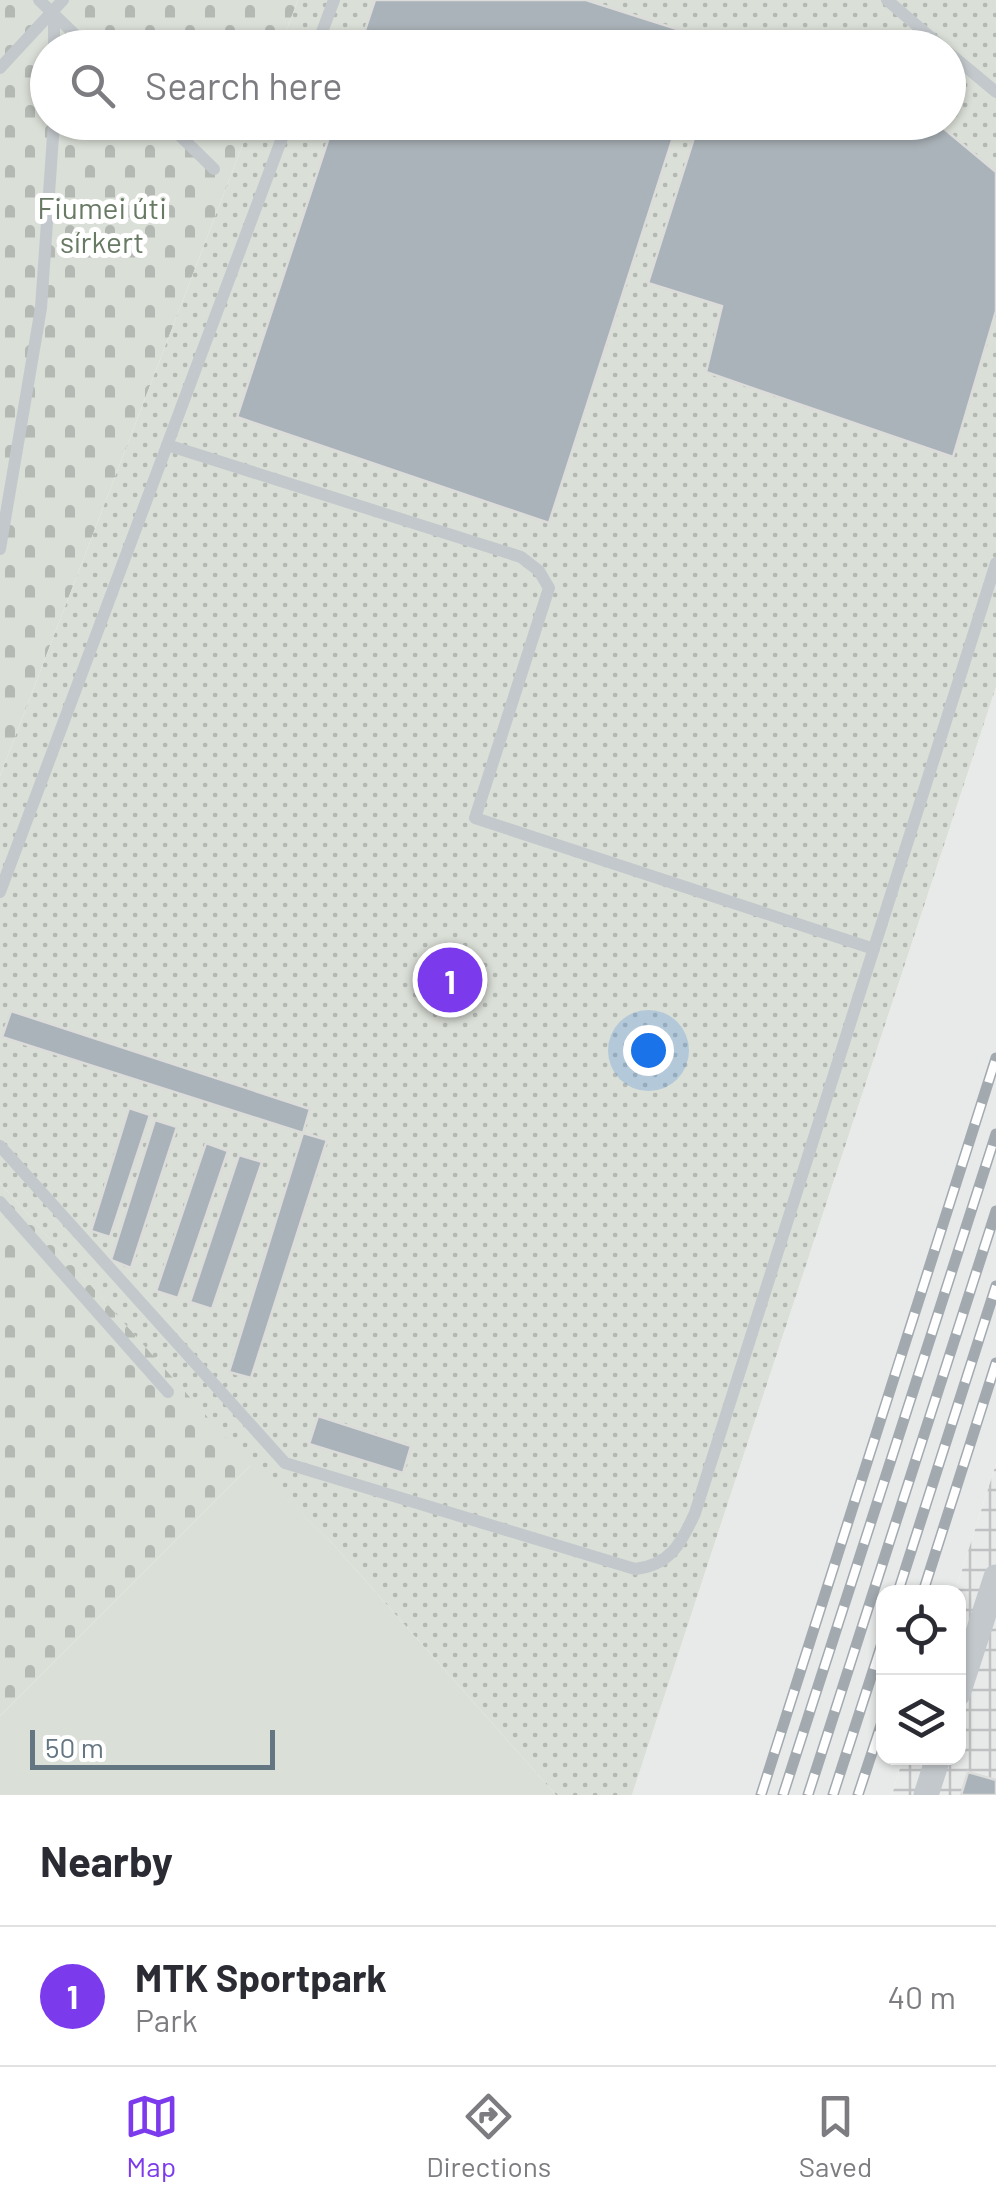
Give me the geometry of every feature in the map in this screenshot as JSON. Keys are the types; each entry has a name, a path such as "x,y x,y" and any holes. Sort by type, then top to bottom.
{"street":[{"path":"964,1675 996,1577"},
{"path":"926,1795 936,1765"}],"lane":[{"path":"40,0 52,6 74,30"},
{"path":"32,30 52,6 63,0"},
{"path":"323,30 334,0"},
{"path":"886,0 922,30"},
{"path":"0,68 30,32"},
{"path":"966,67 996,92"},
{"path":"0,549 42,308 53,140"},
{"path":"184,140 214,169"},
{"path":"0,892 281,140"},
{"path":"167,445 521,557 539,570 549,588 474,818 874,950"},
{"path":"0,1146 285,1463 635,1569 658,1566 680,1546 695,1513 996,562"},
{"path":"0,1202 168,1392"}],"shaded area":[{"path":"996,687 996,1464 957,1585 876,1585 876,1765 901,1765 892,1795 632,1795"},
{"path":"996,1464 996,1795 892,1795 901,1765 966,1765 966,1585 957,1585"}],"green space":[{"name":"Fiumei úti sírkert","path":"0,0 298,0 287,30 30,30 30,140 244,140 0,776"},
{"path":"298,0 996,0 996,687 632,1795 556,1795 332,1543 250,1465 0,1183 0,776 244,140 966,140 966,30 287,30"},
{"path":"0,1183 251,1465 0,1716"},
{"path":"251,1465 332,1543 556,1795 0,1795 0,1716"}],"building":[{"path":"375,0 586,0 680,30 365,30"},
{"path":"328,140 672,140 549,523 237,417"},
{"path":"693,140 958,140 996,172 996,311 953,457 706,372 722,306 648,283"},
{"path":"11,1011 310,1109 303,1133 2,1037"},
{"path":"129,1108 150,1115 110,1237 91,1231"},
{"path":"155,1120 177,1127 131,1268 111,1260"},
{"path":"303,1133 327,1140 251,1378 229,1372"},
{"path":"206,1143 228,1151 178,1298 156,1291"},
{"path":"239,1155 262,1162 212,1309 190,1302"},
{"path":"318,1416 411,1446 403,1473 309,1444"},
{"path":"968,1772 996,1780 996,1795 961,1795"}],"railway":[{"path":"761,1795 996,1058"},
{"path":"783,1795 996,1134"},
{"path":"808,1795 996,1211"},
{"path":"900,1585 996,1286"},
{"path":"925,1585 996,1363"},
{"path":"833,1795 876,1662"},
{"path":"858,1795 876,1740"}],"place":[{"name":"MTK Sportpark","path":"450,980"}]}
